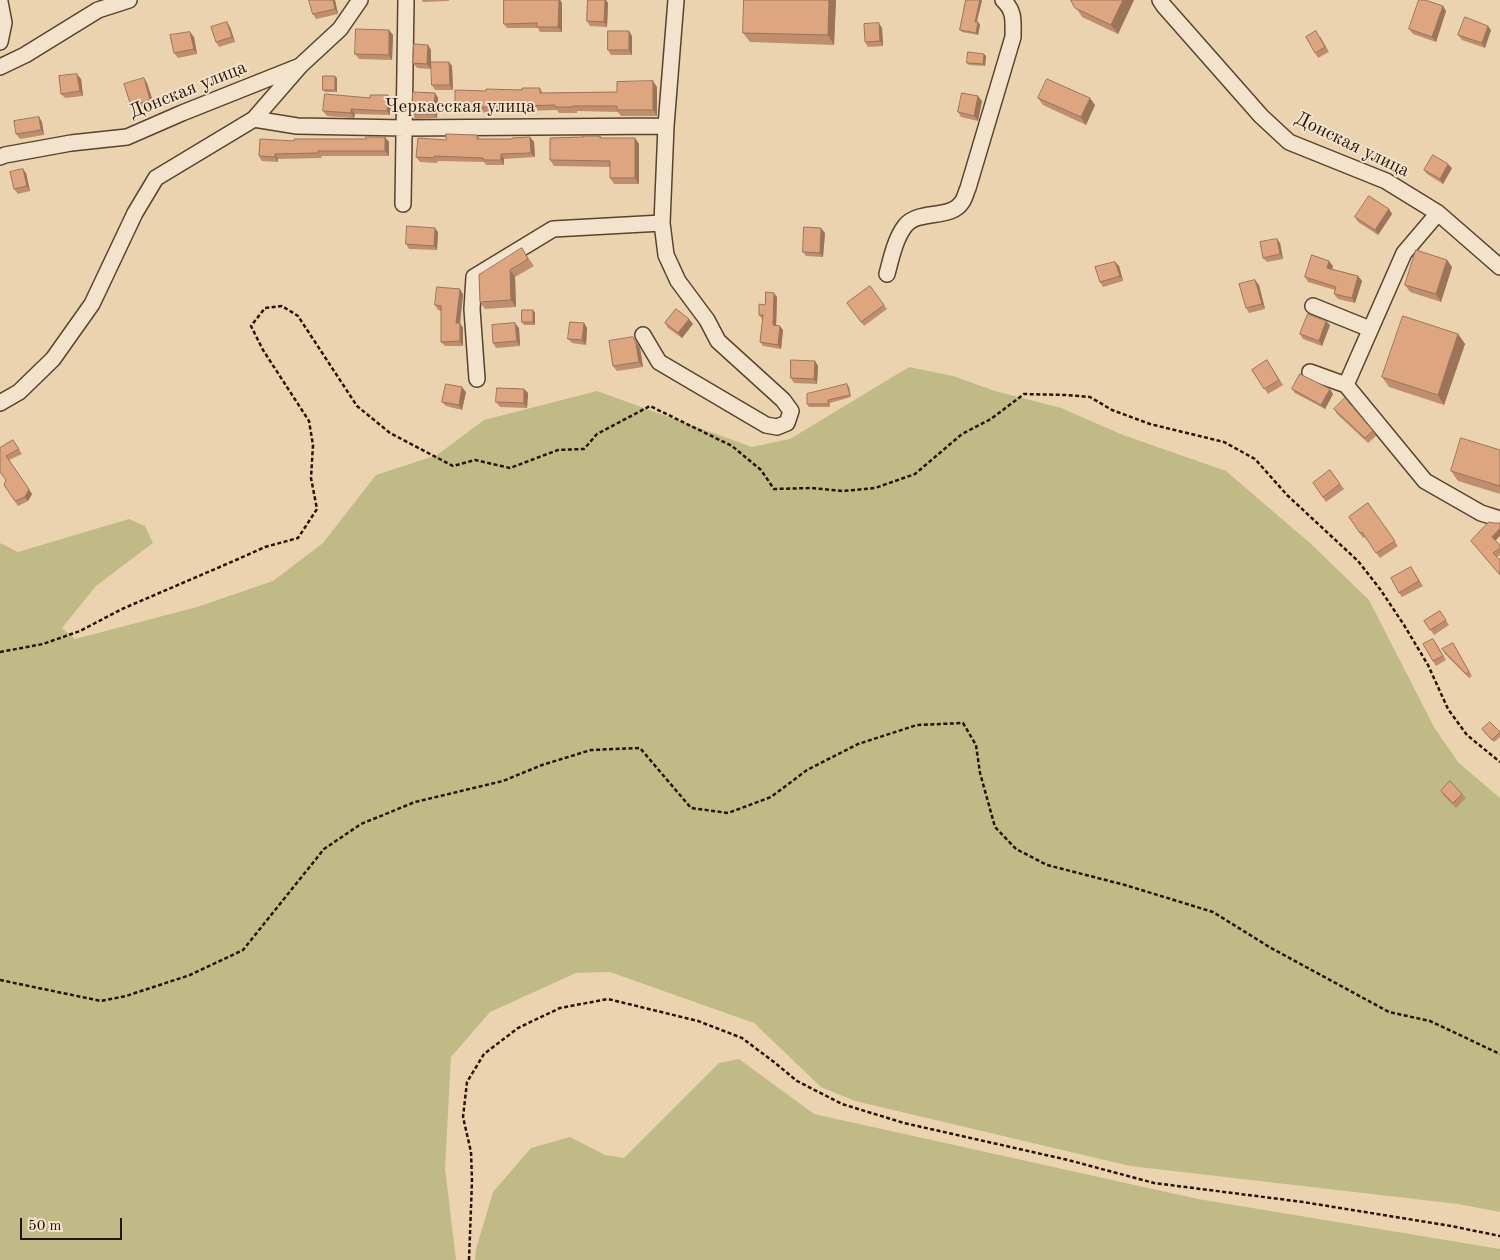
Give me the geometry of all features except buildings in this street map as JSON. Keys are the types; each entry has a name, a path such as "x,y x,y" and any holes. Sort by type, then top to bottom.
{"street":[{"path":"0,67 25,55 98,10 129,0"},
{"name":"Донская улица","path":"0,157 71,143 127,138 182,113 300,66 340,29 360,0"},
{"path":"403,204 406,0"},
{"path":"643,335 659,362 766,425 777,427 786,423 791,411 783,400 718,341 707,320 678,281 666,255 662,222 666,126 676,0"},
{"path":"886,274 897,240 905,225 917,217 950,211 961,204 968,188 1012,37 1014,19 1009,6 1002,0"},
{"name":"Донская улица","path":"1160,0 1260,116 1290,142 1386,181 1438,213 1500,267"},
{"path":"0,2 4,23 0,42"},
{"path":"0,403 19,392 53,359 92,304 135,212 156,178 254,119 300,66"},
{"name":"Черкасская улица","path":"254,119 297,126 405,128 666,126"},
{"path":"1346,385 1404,253 1438,213"},
{"path":"477,379 472,309 474,277 553,229 662,222"},
{"path":"1313,306 1370,329"},
{"path":"1310,372 1346,385 1425,481 1481,513 1500,519"}],"path":[{"path":"0,652 43,644 80,631 122,609 236,560 265,548 298,538 317,509 311,478 313,445 310,422 263,350 251,326 265,308 282,306 298,316 357,406 390,433 454,466 475,460 510,468 558,450 584,449 597,434 650,406 732,446 761,470 774,489 812,488 843,490 875,488 916,474 962,434 991,419 1024,394 1090,397 1112,410 1150,424 1224,442 1255,459 1287,495 1358,561 1380,589 1404,625 1428,665 1448,708 1467,735 1500,762"},
{"path":"0,980 100,1000 126,996 190,975 243,950 324,850 361,824 415,802 503,781 542,765 591,750 640,748 691,808 728,813 771,797 807,770 858,744 917,725 963,723 976,745 980,773 995,826 1016,849 1047,865 1125,885 1213,912 1271,948 1389,1012 1430,1021 1500,1054"},
{"path":"469,1260 472,1181 471,1152 463,1117 467,1082 484,1054 518,1028 560,1008 608,999 698,1021 742,1038 797,1081 842,1104 904,1123 1068,1160 1154,1183 1302,1202 1451,1226 1500,1236"},
{"path":"1495,1052 1500,1050"}],"shaded area":[{"path":"909,367 953,376 995,391 1061,408 1123,435 1226,471 1311,544 1369,600 1435,729 1459,763 1500,798 1500,1212 1458,1204 1130,1166 855,1101 821,1087 754,1023 610,972 576,973 490,1012 451,1057 445,1168 456,1260 0,1260 0,543 18,552 129,519 145,526 153,543 96,586 62,628 75,639 197,607 273,581 323,543 376,475 437,455 484,420 597,391 752,447 790,439"},
{"path":"739,1059 814,1114 1198,1199 1500,1249 1500,1260 475,1260 476,1249 493,1192 531,1148 570,1137 605,1155 624,1158 719,1063"}]}
